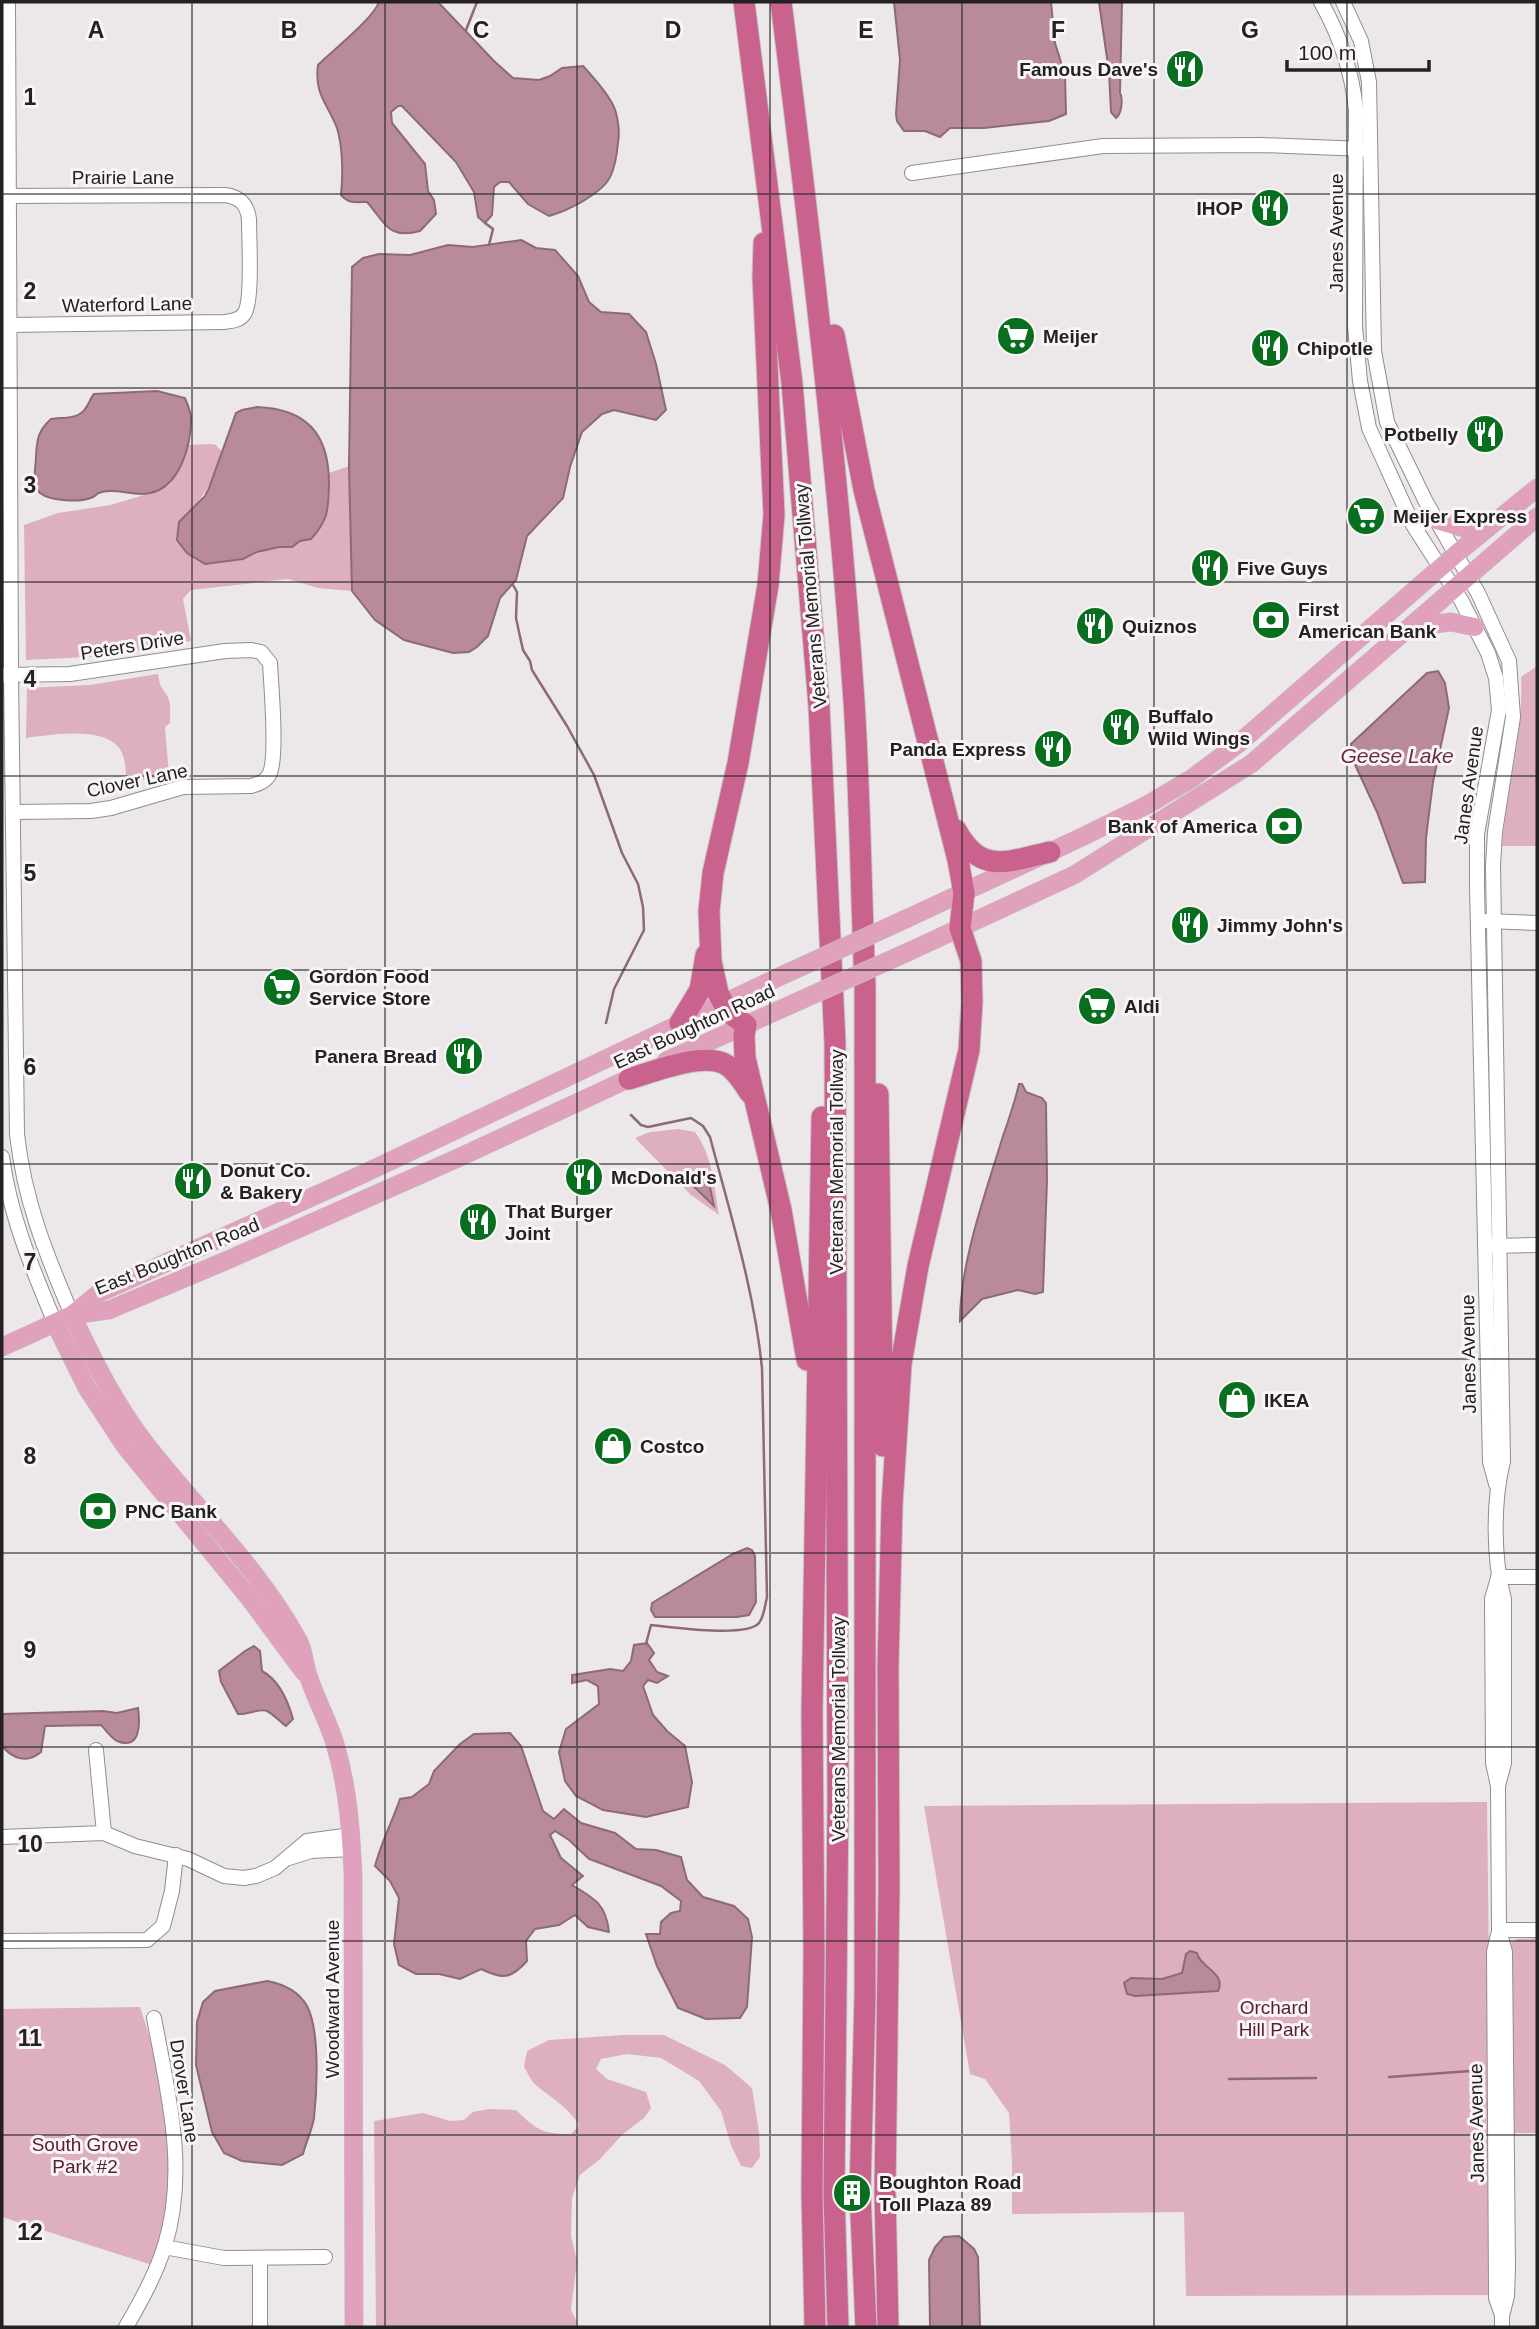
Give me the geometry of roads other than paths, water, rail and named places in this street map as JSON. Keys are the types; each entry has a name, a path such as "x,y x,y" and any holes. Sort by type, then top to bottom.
{"highway":[{"name":"Veterans Memorial Tollway","path":"744,2 792,383 817,679 832,968 835,1043 838,1785 834,2193 838,2327"},
{"name":"Veterans Memorial Tollway","path":"780,2 810,236 854,702 864,986 865,1996 860,2192 866,2327"},
{"path":"767,192 762,277 773,527 759,649 738,762 713,873 709,939 711,961 722,1003 728,1012 746,1024 743,1049 781,1210 807,1350 815,1498"},
{"path":"810,236 830,308 842,384 864,490 947,812 964,893 960,928 971,961 969,1050 918,1266 901,1364 892,1505 888,1665 889,1887 885,2192 888,2327"},
{"path":"947,812 964,845 979,858 1001,862 1050,852"},
{"path":"680,1023 700,989 709,939"},
{"path":"815,2327 812,2193 812,1712 823,1016 832,968"},
{"path":"864,986 875,1026 878,1089 882,1224 884,1632 888,1665"},
{"path":"629,1079 694,1061 716,1061 733,1070 756,1103"}],"main road":[{"name":"East Boughton Road","path":"72,1315 99,1293 363,1174 1147,805 1191,779 1238,744 1439,569 1537,488"},
{"path":"1437,520 1464,528 1474,527 1504,515"},
{"name":"East Boughton Road","path":"72,1315 109,1310 363,1201 1074,875 1251,764 1537,517"},
{"path":"1408,628 1451,622 1475,627"},
{"path":"2,1347 72,1315"},
{"name":"Woodward Avenue","path":"72,1315 103,1380 145,1443 227,1540 285,1617 300,1643 308,1677 336,1746 352,1842 354,2327"},
{"name":"Woodward Avenue","path":"55,1322 87,1388 125,1446 255,1605 308,1677"}],"street":[{"name":"Woodward Avenue","path":"8,2 5,196 9,325 7,675 14,812 8,994 17,1134 24,1181 40,1241 72,1315"},
{"name":"Janes Avenue","path":"1321,2 1340,42 1354,86 1363,149 1374,351 1387,422 1504,648 1513,687 1512,729 1495,832 1492,1245"},
{"name":"Janes Avenue","path":"1343,2 1361,41 1371,100 1363,149 1354,305 1360,381 1369,428 1413,526 1488,653 1496,678 1499,710 1477,834 1478,921 1503,1461 1497,1486 1498,1577 1504,1599 1504,1763 1498,1786 1499,1930 1493,1952 1496,2298 1502,2322"},
{"path":"912,173 1104,146 1262,145 1363,149"},
{"name":"Prairie Lane","path":"5,196 236,197 248,210 249,219 249,302 243,316"},
{"name":"Waterford Lane","path":"9,325 224,322 238,320 243,316"},
{"name":"Peters Drive","path":"7,675 80,673 225,651 261,652 267,656 270,663 272,763 267,779"},
{"name":"Clover Lane","path":"14,812 92,811 183,787 251,786 267,779"},
{"path":"1478,921 1537,923"},
{"name":"Woodward Avenue","path":"2,1157 21,1241 55,1322"},
{"path":"1492,1245 1537,1245"},
{"path":"1498,1577 1537,1577"},
{"path":"96,1750 104,1833"},
{"path":"2,1837 104,1833 135,1846 176,1855 234,1878 256,1876 275,1868 307,1841 352,1842"},
{"path":"2,1941 147,1940 163,1926 172,1891 176,1855"},
{"path":"1499,1930 1537,1930"},
{"name":"Drover Lane","path":"126,2327 148,2288 164,2247 172,2213 176,2160 155,2018"},
{"path":"164,2247 209,2256 325,2257"},
{"path":"260,2258 260,2327"}],"water":[{"path":"379,2 438,2 513,78 539,80 562,68 583,66 607,95 617,119 619,134 616,155 607,182 584,200 549,216 528,204 509,182 500,182 494,187 492,215 485,223 478,217 474,192 456,162 402,106 398,106 391,112 392,123 425,164 428,191 434,200 436,214 420,231 400,233 388,227 367,202 352,202 344,198 341,195 342,162 339,136 320,92 318,65 361,25"},
{"path":"894,2 1051,2 1055,43 1065,75 1066,114 1049,121 984,128 950,128 940,137 925,131 904,131 896,114 900,60"},
{"path":"1099,2 1122,2 1122,102 1116,118 1111,112 1109,72"},
{"path":"521,240 536,248 555,250 578,276 589,302 601,312 629,314 646,332 666,410 656,420 614,410 602,414 582,432 563,498 527,536 516,580 500,598 488,636 469,652 453,653 404,640 375,620 352,591 349,466 352,267 363,258 379,254 410,255 448,245 473,247"},
{"path":"157,391 185,398 191,416 186,452 182,464 169,483 150,493 108,491 81,500 58,499 40,493 35,481 37,445 41,431 51,419 82,413 94,394"},
{"path":"257,407 289,413 302,419 319,438 328,466 326,514 311,539 300,541 292,547 279,547 257,552 243,559 205,564 187,553 177,540 179,522 205,496 236,413"},
{"name":"Geese Lake","path":"1438,671 1445,683 1449,708 1433,782 1426,838 1425,882 1403,883 1377,812 1351,756 1351,744 1427,673"},
{"path":"1019,1084 1022,1084 1026,1092 1042,1098 1046,1103 1047,1180 1043,1292 1035,1294 1018,1290 982,1299 960,1321 969,1251"},
{"path":"699,1171 705,1172 708,1178 714,1206 686,1179"},
{"path":"747,1548 752,1550 755,1556 756,1602 749,1615 655,1617 651,1610 652,1603"},
{"path":"647,1643 654,1653 649,1660 657,1672 668,1676 657,1683 648,1680 643,1686 653,1715 685,1746 692,1782 688,1807 646,1817 603,1810 576,1796 565,1781 559,1752 566,1729 599,1704 598,1686 587,1680 572,1683 572,1675 610,1669 623,1671 631,1661 634,1645"},
{"path":"254,1646 260,1651 262,1671 278,1685 288,1705 293,1719 286,1726 264,1710 238,1714 221,1682 219,1671"},
{"path":"138,1708 137,1734 131,1742 117,1741 101,1725 45,1726 41,1752 36,1756 20,1758 2,1746 2,1714 103,1711 117,1713"},
{"path":"510,1733 521,1746 543,1811 554,1819 564,1809 581,1823 615,1833 636,1849 656,1850 681,1857 687,1880 703,1897 734,1906 748,1919 752,1937 747,2007 740,2018 706,2019 678,2008 657,1966 646,1934 660,1934 661,1922 671,1913 680,1911 681,1901 661,1886 589,1859 555,1831 550,1835 561,1858 583,1876 572,1885 602,1908 609,1932 588,1927 575,1915 559,1925 535,1929 526,1941 527,1961 516,1972 505,1976 481,1969 460,1979 439,1974 416,1974 399,1965 394,1944 399,1898 390,1881 375,1866 400,1799 412,1797 429,1784 434,1771 460,1744 474,1734"},
{"path":"1190,1951 1197,1953 1216,1975 1220,1985 1218,1991 1135,1996 1127,1994 1124,1983 1131,1978 1162,1979 1182,1973 1186,1954"},
{"path":"267,1981 290,1989 303,2000 311,2017 316,2045 316,2092 312,2127 303,2154 282,2165 242,2161 224,2153 212,2132 196,2065 197,2022 203,2002 215,1991"},
{"path":"959,2236 974,2249 978,2257 980,2327 930,2327 929,2260 944,2237"}],"waterway":[{"path":"466,30 477,2"},
{"path":"485,223 493,229 489,245"},
{"path":"513,585 517,592 516,618 523,650 594,775 622,853 638,884 643,907 644,930 614,989 606,1023"},
{"path":"631,1115 641,1125 648,1127 691,1118 703,1126 710,1137 747,1280 762,1368 767,1597 762,1618 751,1627 725,1631 651,1625 646,1644"},
{"path":"1389,2077 1470,2071"},
{"path":"1229,2079 1316,2078"}],"place":[{"name":"Famous Dave's","path":"1185,69"},
{"name":"IHOP","path":"1270,208"},
{"name":"Meijer","path":"1016,336"},
{"name":"Chipotle","path":"1270,348"},
{"name":"Potbelly","path":"1485,434"},
{"name":"Meijer Express","path":"1366,516"},
{"name":"Five Guys","path":"1210,568"},
{"name":"First American Bank","path":"1271,620"},
{"name":"Quiznos","path":"1095,626"},
{"name":"Buffalo Wild Wings","path":"1121,727"},
{"name":"Panda Express","path":"1053,749"},
{"name":"Bank of America","path":"1284,826"},
{"name":"Jimmy John's","path":"1190,925"},
{"name":"Gordon Food Service Store","path":"282,987"},
{"name":"Aldi","path":"1097,1006"},
{"name":"Panera Bread","path":"464,1056"},
{"name":"McDonald's","path":"584,1177"},
{"name":"Donut Co. & Bakery","path":"193,1181"},
{"name":"That Burger Joint","path":"478,1222"},
{"name":"IKEA","path":"1237,1400"},
{"name":"Costco","path":"613,1446"},
{"name":"PNC Bank","path":"98,1511"},
{"name":"Boughton Road Toll Plaza 89","path":"852,2193"}],"park label":[{"name":"Orchard Hill Park","path":"1274,2018"},
{"name":"South Grove Park #2","path":"85,2155"}]}
